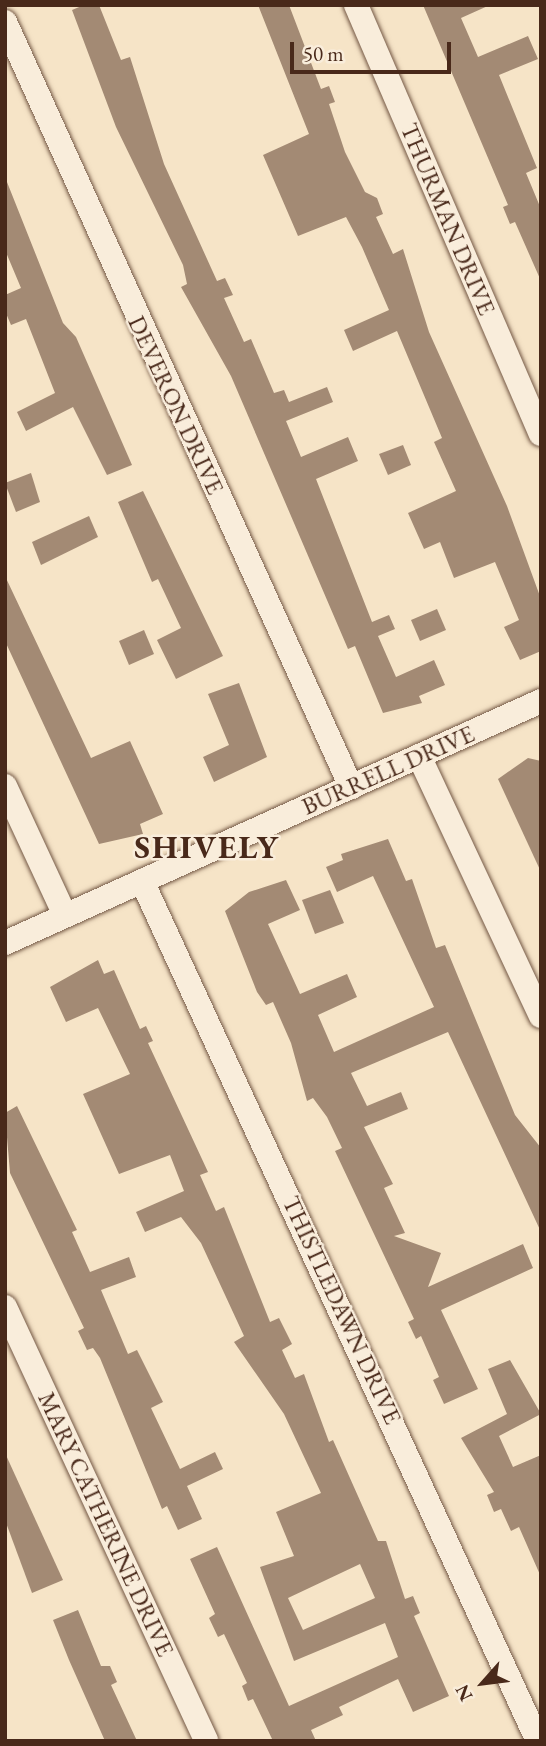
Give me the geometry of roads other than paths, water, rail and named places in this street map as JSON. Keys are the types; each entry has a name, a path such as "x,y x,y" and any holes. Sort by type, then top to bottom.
{"street":[{"name":"THURMAN DRIVE","path":"356,5 541,434"},
{"name":"DEVERON DRIVE","path":"5,22 351,787"},
{"name":"BURRELL DRIVE","path":"5,943 541,701"},
{"path":"419,756 541,1016"},
{"path":"5,786 65,915"},
{"name":"THISTLEDAWN DRIVE","path":"142,881 538,1741"},
{"name":"MARY CATHERINE DRIVE","path":"5,1307 206,1741"}],"district":[{"name":"SHIVELY","path":"207,847"}]}
